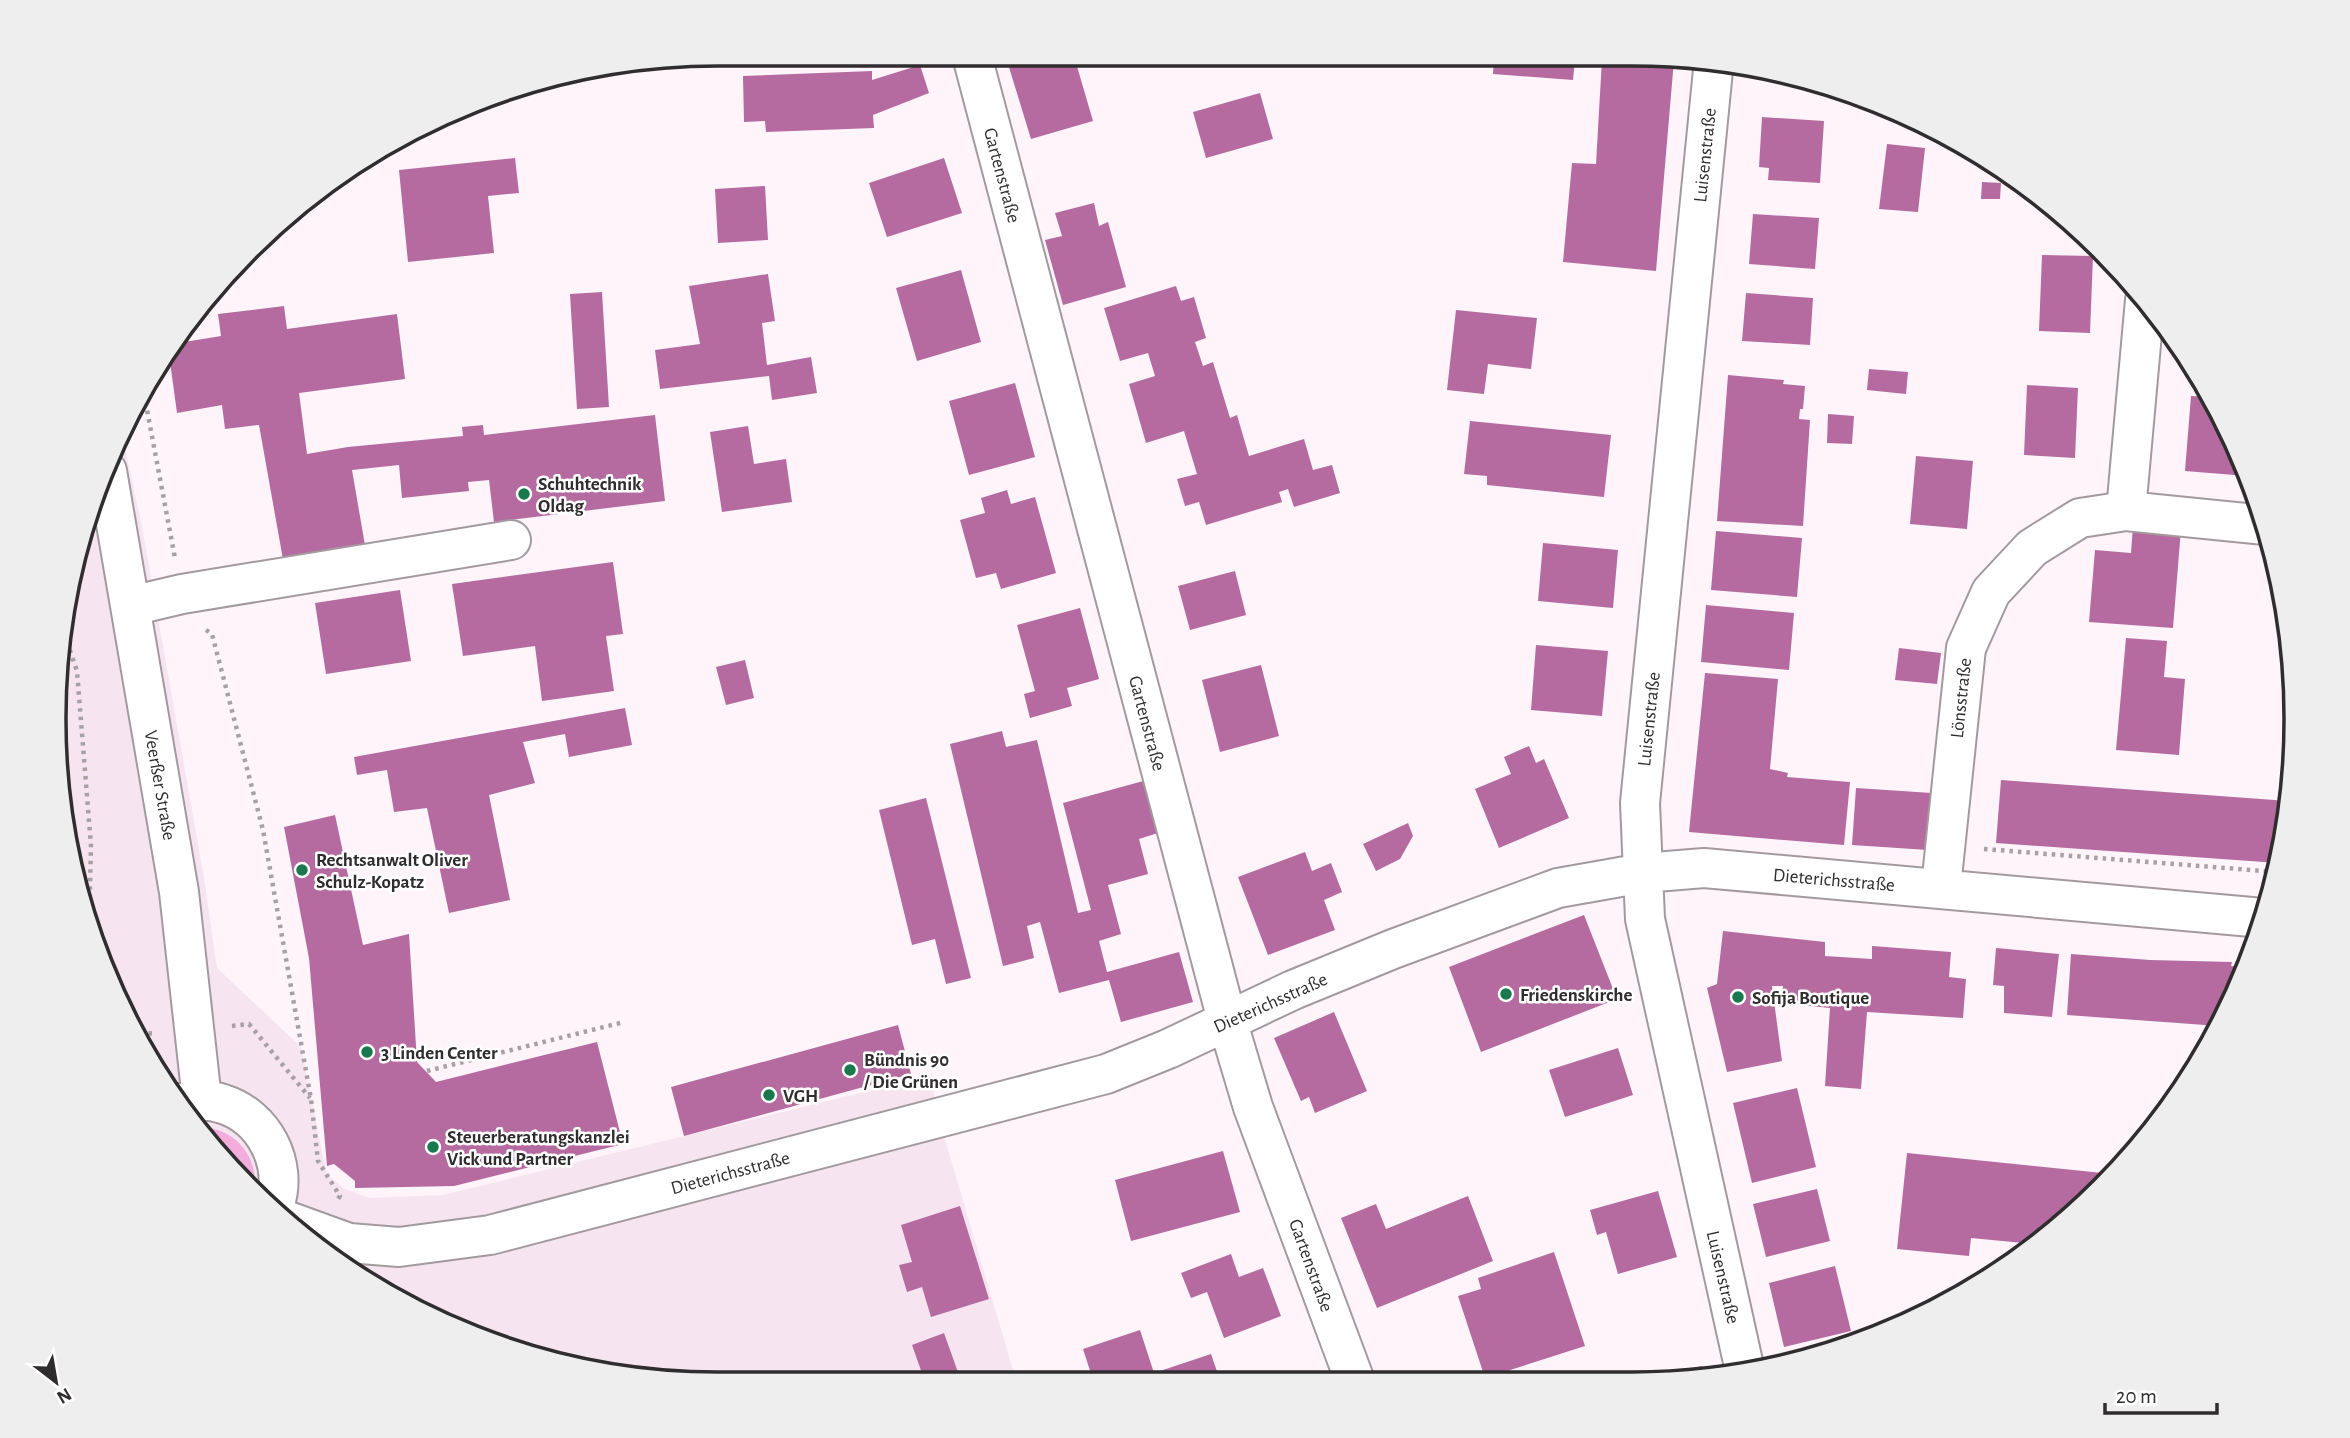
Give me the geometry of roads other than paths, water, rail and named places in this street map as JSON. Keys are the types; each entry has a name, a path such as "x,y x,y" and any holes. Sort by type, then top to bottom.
{"street":[{"name":"Gartenstraße","path":"975,66 1227,1020 1253,1107 1352,1372"},
{"name":"Luisenstraße","path":"1713,72 1640,803 1645,919 1743,1362"},
{"path":"2126,511 2144,315"},
{"name":"Veerßer Straße","path":"110,486 179,892 191,1101"},
{"name":"Lönsstraße","path":"1941,887 1966,648 1991,592 2032,548 2080,518 2126,511 2253,524"},
{"path":"131,606 182,594 511,540"},
{"name":"Dieterichsstraße","path":"313,1229 349,1243 399,1247 490,1235 1106,1074 1393,949 1558,888 1643,873 1704,868 1941,887 2253,917"},
{"path":"191,1101 222,1103 255,1123 268,1139 276,1156 279,1175 276,1197"}],"place":[{"name":"Schuhtechnik Oldag","path":"524,494"},
{"name":"Rechtsanwalt Oliver Schulz-Kopatz","path":"302,870"},
{"name":"Friedenskirche","path":"1506,994"},
{"name":"Sofija Boutique","path":"1738,997"},
{"name":"3 Linden Center","path":"367,1052"},
{"name":"Bündnis 90 / Die Grünen","path":"850,1070"},
{"name":"VGH","path":"769,1095"},
{"name":"Steuerberatungskanzlei Vick und Partner","path":"433,1147"}]}
